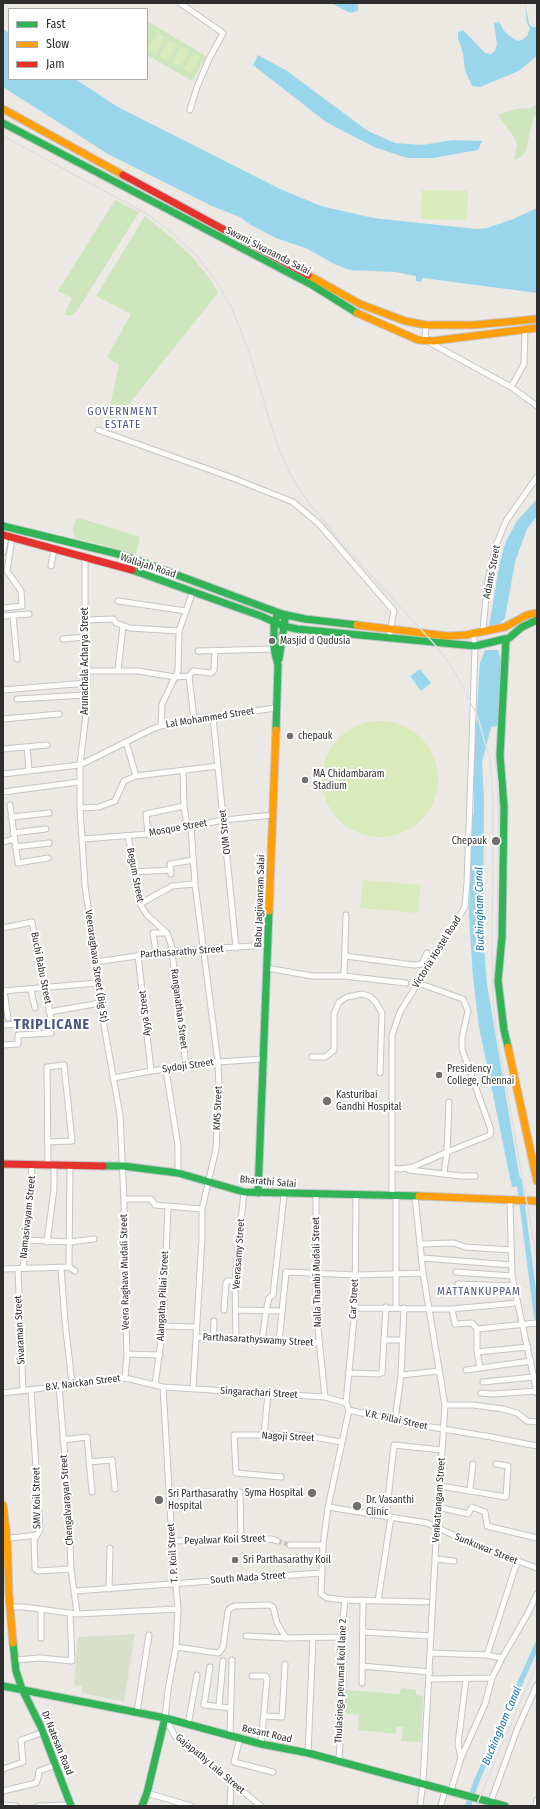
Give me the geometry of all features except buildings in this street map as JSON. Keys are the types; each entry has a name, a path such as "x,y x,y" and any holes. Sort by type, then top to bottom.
{"main road":[{"name":"Swami Sivananda Salai","path":"3,109 360,304 405,321 426,325 474,325 537,319"},
{"name":"Swami Sivananda Salai","path":"3,123 151,199 236,246 312,285 356,313 418,340 433,341 537,328"},
{"path":"236,246 241,239"},
{"name":"Wallajah Road","path":"3,526 126,556 282,614 305,619 447,636 505,627 527,615 537,613"},
{"name":"Wallajah Road","path":"7,536 86,556 143,573 284,626 475,646 504,640"},
{"path":"274,623 277,616 282,614 285,620 278,665"},
{"path":"537,620 522,627 504,640 504,702 500,755 504,815 502,937 498,982 504,1030 537,1181"},
{"name":"Babu Jagjivanram Salai","path":"258,1193 278,665 274,649 274,623"},
{"name":"Bharathi Salai","path":"3,1164 32,1166 123,1166 178,1172 208,1184 244,1192 284,1195 394,1195 485,1199 535,1198"},
{"name":"Dr Natesan Road","path":"3,1505 14,1660 22,1689 44,1732 71,1806"},
{"name":"Besant Road","path":"3,1686 165,1718 261,1744 308,1753 448,1789 505,1806"},
{"path":"142,1806 147,1793 165,1718"}],"street":[{"path":"180,3 223,33 209,59 197,87 190,110"},
{"path":"426,325 425,340 511,387 537,406"},
{"path":"511,387 524,364 524,329"},
{"path":"98,430 230,477 293,502 319,524 394,611 389,638"},
{"name":"Adams Street","path":"482,630 487,586 496,545 506,521 537,477"},
{"path":"3,552 7,536"},
{"path":"3,608 22,606 21,591 5,571 7,536"},
{"path":"51,566 54,549"},
{"name":"Arunachala Acharya Street","path":"80,765 86,714 85,695 87,683 85,620 86,556"},
{"path":"161,726 162,704 178,671 179,631 193,592"},
{"path":"118,601 186,611"},
{"path":"3,616 29,614"},
{"path":"13,616 17,659"},
{"path":"85,620 113,619 116,623 130,628 179,631"},
{"path":"118,670 123,626"},
{"name":"Victoria Hostel Road","path":"396,1307 394,1195 392,1168 392,1035 400,1012 465,907 475,646 473,633"},
{"path":"63,639 86,638"},
{"path":"198,651 274,649"},
{"path":"87,671 118,670 148,672 175,677 189,676 192,672 211,673 214,672 215,650"},
{"path":"189,676 194,719"},
{"path":"3,690 87,683"},
{"path":"17,699 85,695"},
{"name":"Lal Mohammed Street","path":"3,774 80,765 161,726 194,719 276,708"},
{"path":"3,719 59,714"},
{"name":"OVM Street","path":"213,717 236,948"},
{"path":"126,742 136,776"},
{"path":"3,749 47,745"},
{"path":"27,747 30,771"},
{"name":"Veeraraghava Street (Big St)","path":"80,765 80,808 85,886 100,1003 120,1115 123,1166"},
{"path":"80,808 99,807 115,800 124,781 136,776 218,766"},
{"name":"KMS Street","path":"183,770 184,806 189,827 202,950 218,1062 219,1088 216,1148 202,1208 202,1238 193,1390"},
{"path":"3,792 80,782"},
{"path":"10,806 18,863 48,858"},
{"path":"148,834 146,814 184,806"},
{"path":"11,817 49,813"},
{"name":"Mosque Street","path":"83,838 148,834 224,820 273,815"},
{"path":"13,833 46,829"},
{"name":"Begum Street","path":"128,836 133,872 140,904 147,915 167,933"},
{"path":"3,842 14,839"},
{"path":"15,847 49,843"},
{"path":"133,872 171,872 170,864 193,860"},
{"path":"140,904 172,886 195,884"},
{"path":"344,976 346,915"},
{"name":"Buchi Babu Street","path":"3,928 32,922 51,1019"},
{"path":"156,953 153,933 167,933 172,951"},
{"name":"Parthasarathy Street","path":"95,962 172,951 268,945"},
{"name":"Ranganathan Street","path":"172,951 186,1066"},
{"path":"345,956 414,965 422,964 427,953"},
{"name":"Ayya Street","path":"138,955 151,1071"},
{"path":"267,968 312,976 344,976 406,983"},
{"path":"8,1018 4,991 31,990 97,983"},
{"path":"400,1169 413,1167 447,1152 490,1136 491,1130 462,1049 462,1038 468,1011 463,999 418,983"},
{"path":"31,990 35,1008"},
{"path":"312,1057 325,1057 334,1050 334,1014 339,1002 347,997 362,994 369,996 375,1001 382,1013 380,1073"},
{"path":"49,1012 100,1003"},
{"path":"3,1025 19,1024"},
{"path":"3,1045 18,1044 18,1035 51,1033"},
{"name":"Sydoji Street","path":"113,1078 186,1066 263,1059"},
{"path":"47,1242 54,1189 49,1142 48,1067 64,1065 72,1141 49,1142"},
{"path":"166,1070 178,1146 178,1172"},
{"path":"444,1173 447,1152 449,1102"},
{"path":"68,1267 70,1242 70,1165"},
{"name":"Namasivayam Street","path":"20,1269 26,1240 32,1166"},
{"name":"Veera Raghava Mudali Street","path":"123,1166 127,1354 125,1378"},
{"path":"392,1168 460,1176 475,1176"},
{"name":"Veerasamy Street","path":"236,1339 235,1281 244,1192"},
{"path":"262,1341 269,1298 273,1295 284,1195"},
{"name":"Nalla Thambi Mudali Street","path":"316,1195 316,1310 325,1397"},
{"name":"Car Street","path":"346,1403 355,1308 356,1195"},
{"name":"Venkatrangam Street","path":"415,1196 423,1273 445,1405 434,1559 430,1672 423,1783 420,1806"},
{"path":"124,1199 151,1199 154,1204 168,1207 202,1208"},
{"path":"481,1393 493,1394 537,1392 512,1276 511,1250 514,1199"},
{"name":"Alangatha Pillai Street","path":"155,1385 163,1326 168,1207"},
{"path":"26,1240 70,1242 94,1239"},
{"path":"420,1244 454,1243 465,1247 511,1250"},
{"path":"422,1258 512,1265"},
{"path":"3,1269 68,1267 75,1271"},
{"path":"61,1268 72,1383"},
{"name":"Sivaraman Street","path":"20,1269 23,1391"},
{"path":"280,1342 286,1272 356,1275 423,1273"},
{"path":"456,1272 512,1276"},
{"path":"224,1310 226,1283 228,1281 235,1281"},
{"path":"458,1284 514,1286"},
{"path":"355,1308 396,1307 452,1309 517,1303"},
{"path":"348,1374 382,1373 386,1307"},
{"path":"395,1421 401,1375 404,1308"},
{"path":"452,1309 455,1324 472,1323 477,1329 477,1352 480,1368"},
{"path":"236,1310 282,1311"},
{"path":"213,1338 214,1321"},
{"path":"477,1329 536,1323"},
{"path":"163,1326 196,1327"},
{"name":"Parthasarathyswamy Street","path":"197,1337 319,1343"},
{"path":"384,1340 403,1340"},
{"path":"477,1352 528,1347"},
{"path":"127,1354 160,1355"},
{"path":"466,1370 531,1362"},
{"path":"401,1375 439,1371"},
{"path":"483,1382 534,1377"},
{"name":"B.V. Naickan Street","path":"3,1392 23,1391 72,1383 125,1378 163,1387"},
{"name":"Chengalvarayan Street","path":"59,1386 68,1494 71,1569 77,1614"},
{"name":"Singarachari Street","path":"163,1387 325,1397 346,1403"},
{"name":"T. P. Koil Street","path":"163,1387 172,1541 178,1609 176,1647 168,1690 165,1718"},
{"name":"SMV Koil Street","path":"31,1390 40,1530 34,1540 36,1570 71,1569"},
{"path":"264,1435 268,1393"},
{"path":"346,1403 349,1410 328,1507 323,1546 321,1573 321,1591 323,1596 327,1598 345,1600 427,1602"},
{"path":"445,1405 473,1405 503,1409 517,1413 527,1421 537,1422"},
{"name":"V.R. Pillai Street","path":"349,1410 395,1421 537,1446"},
{"name":"Nagoji Street","path":"281,1478 236,1473 234,1435 303,1435 341,1442"},
{"path":"63,1440 87,1437 92,1492"},
{"path":"378,1601 388,1517 394,1445 442,1450"},
{"path":"89,1462 112,1460 115,1489"},
{"path":"470,1490 473,1464"},
{"path":"440,1486 506,1497 508,1466 496,1464"},
{"path":"240,1492 241,1539"},
{"name":"Sunkuwar Street","path":"328,1507 427,1523 517,1562 537,1568"},
{"path":"438,1507 468,1514 472,1507 485,1512 487,1526 537,1538"},
{"path":"5,1538 36,1535"},
{"name":"Peyalwar Koil Street","path":"172,1541 272,1538 277,1541"},
{"path":"290,1545 323,1546"},
{"path":"109,1589 110,1548"},
{"path":"434,1559 454,1561"},
{"path":"487,1655 517,1562"},
{"name":"South Mada Street","path":"75,1591 321,1573"},
{"path":"441,1806 485,1704 492,1678 527,1616 537,1594"},
{"name":"Thulasinga perumal koil lane 2","path":"338,1761 343,1685 342,1638 345,1600"},
{"path":"362,1683 363,1600"},
{"path":"176,1647 218,1653 220,1652 223,1647 228,1612 235,1606 270,1605 273,1607 277,1623 286,1638"},
{"path":"11,1607 24,1607 77,1614 178,1609"},
{"path":"40,1609 41,1638"},
{"path":"14,1660 40,1658 72,1661 70,1613"},
{"path":"362,1632 431,1636"},
{"path":"137,1712 149,1635"},
{"path":"246,1636 342,1638"},
{"path":"308,1753 313,1638"},
{"path":"430,1653 487,1655 502,1658"},
{"path":"230,1736 232,1660"},
{"path":"219,1706 223,1661"},
{"path":"265,1716 282,1717 285,1664"},
{"path":"362,1666 430,1672"},
{"path":"210,1667 204,1705 231,1708"},
{"path":"188,1725 197,1675"},
{"path":"252,1676 266,1676 268,1679 261,1744"},
{"path":"429,1679 492,1678"},
{"path":"461,1758 458,1744 466,1679"},
{"path":"491,1802 518,1727 537,1685"},
{"name":"Gajapathy Lala Street","path":"165,1718 175,1736 261,1806"},
{"path":"3,1769 23,1762 21,1740 44,1732"},
{"path":"240,1738 234,1762 273,1772"},
{"path":"3,1791 36,1783 39,1771 56,1765"},
{"path":"230,1806 231,1783"},
{"path":"147,1793 191,1806"},
{"path":"536,1806 537,1800"},
{"path":"3,1805 16,1806"},
{"path":"38,1806 71,1806"}],"green space":[{"path":"148,22 206,56 192,81 148,56"},
{"path":"158,33 165,38 156,54 148,49"},
{"path":"169,40 177,45 168,61 160,56"},
{"path":"181,47 189,51 180,67 172,63"},
{"path":"193,53 200,57 191,73 183,69"},
{"path":"537,104 537,113 533,119 525,153 520,158 514,160 517,145 514,137 498,115 523,108 529,109"},
{"path":"422,190 468,191 467,220 421,219"},
{"path":"115,200 139,212 77,311 71,316 64,315 72,298 58,291"},
{"path":"145,216 194,259 210,279 218,293 109,429 105,428 119,365 107,357 131,314 96,296"},
{"path":"79,518 140,537 136,554 75,538 73,528 76,519"},
{"path":"380,721 402,725 421,738 434,757 438,779 434,801 421,820 402,833 380,837 358,833 339,820 326,801 322,779 326,757 339,738 358,725"},
{"path":"363,880 421,885 418,913 360,908"},
{"path":"135,1634 124,1702 82,1693 82,1686 74,1685 78,1637"},
{"path":"401,1688 416,1690 416,1695 423,1696 421,1742 401,1741 403,1727 396,1727 396,1734 358,1730 359,1715 343,1713 345,1690 400,1694"}],"water":[{"path":"331,3 355,3 358,5 358,11 350,13"},
{"path":"525,3 529,24 532,27 537,27 537,56 520,70 480,87 472,86 465,70 458,32 463,30 485,53 491,54 495,51 497,44 494,23 499,22 505,32 518,41 527,36 530,29 527,23"},
{"path":"3,29 8,32 8,80 77,80 118,107 280,189 321,206 373,218 476,229 487,228 513,219 537,208 537,293 423,278 421,282 416,281 416,276 395,272 350,270 334,264 308,249 276,238 251,225 240,217 212,206 108,154 3,87"},
{"path":"258,55 287,71 368,131 395,143 422,145 453,140 482,141 478,150 433,158 407,158 374,147 326,122 253,65"},
{"path":"537,499 537,516 527,529 515,562 505,618 500,623 498,650 501,660 498,726 491,727 482,763 484,799 483,934 487,984 521,1186 512,1187 479,1027 473,978 469,916 471,821 474,813 474,757 480,663 485,650 500,561 506,541 517,521"},
{"path":"420,669 431,683 421,691 410,676"}],"pier":[{"path":"503,623 500,650 484,650 487,626"}],"waterway":[{"name":"Buckingham Canal","path":"519,1180 537,1319"},
{"name":"Buckingham Canal","path":"468,1806 477,1780 537,1645"}],"tunnel":[{"path":"277,1541 290,1545"}],"railway":[{"path":"3,136 147,214 172,233 197,256 218,284 232,309 249,352 276,441 289,472 303,495 339,540 437,647 455,672 477,715 490,760 493,796 492,987 496,1030 537,1260"},
{"path":"495,758 498,785 499,831 497,935"},
{"path":"476,1806 537,1663"}],"traffic: fast":[{"path":"3,123 312,285 357,313"},
{"path":"3,526 126,556 282,614 305,619 357,625"},
{"path":"132,570 261,616 283,626 297,629 475,646 509,638 522,627 537,620"},
{"path":"279,659 285,620 282,614"},
{"path":"276,730 278,665 274,649 274,623 277,616 282,614"},
{"path":"506,639 500,755 504,807 502,937 498,981 504,1030 508,1047"},
{"path":"258,1193 269,911"},
{"path":"103,1166 123,1166 178,1173 244,1192 419,1196"},
{"path":"13,1643 16,1671 22,1689 41,1727 71,1806"},
{"path":"3,1686 165,1718 261,1744 308,1753 505,1806"},
{"path":"142,1806 147,1793 165,1718"}],"traffic: slow":[{"path":"3,109 123,175"},
{"path":"308,275 360,304 405,321 426,325 474,325 537,319"},
{"path":"357,313 418,340 433,341 537,328"},
{"path":"357,625 447,636 466,635 505,627 527,615 537,613"},
{"path":"269,911 276,730"},
{"path":"508,1047 537,1181"},
{"path":"419,1196 537,1201"},
{"path":"3,1505 7,1538 9,1595 13,1643"}],"traffic: jam":[{"path":"123,175 308,275"},
{"path":"3,535 132,570"},
{"path":"3,1164 103,1166"}],"place":[{"name":"Masjid d Qudusia","path":"272,641"},
{"name":"chepauk","path":"290,736"},
{"name":"MA Chidambaram Stadium","path":"305,780"},
{"name":"Chepauk","path":"496,841"},
{"name":"Presidency College, Chennai","path":"439,1075"},
{"name":"Kasturibai Gandhi Hospital","path":"327,1101"},
{"name":"Syma Hospital","path":"312,1493"},
{"name":"Sri Parthasarathy Hospital","path":"159,1500"},
{"name":"Dr. Vasanthi Clinic","path":"357,1506"},
{"name":"Sri Parthasarathy Koil","path":"235,1560"}],"district":[{"name":"GOVERNMENT ESTATE","path":"123,418"},
{"name":"TRIPLICANE","path":"52,1025"},
{"name":"MATTANKUPPAM","path":"479,1292"}]}
